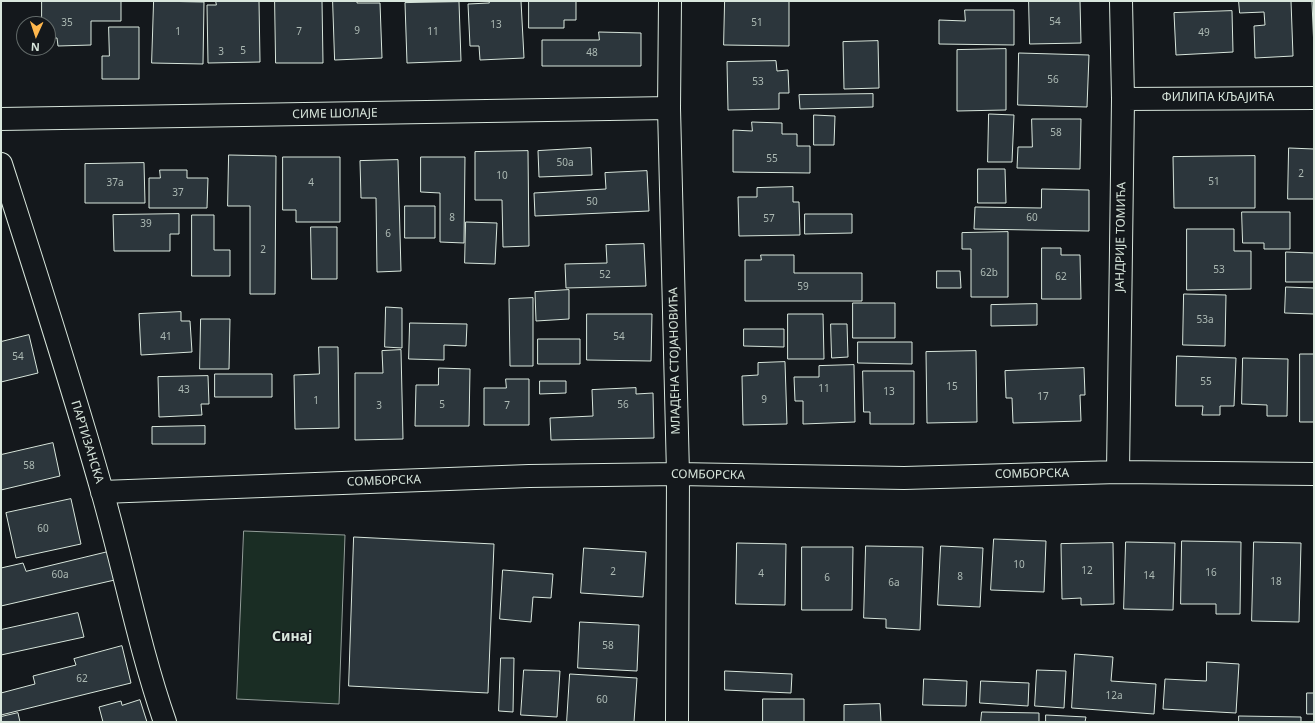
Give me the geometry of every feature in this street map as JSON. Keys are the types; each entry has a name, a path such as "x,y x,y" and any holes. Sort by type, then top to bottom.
{"street":[{"name":"МЛАДЕНА СТОЈАНОВИЋА","path":"670,1 669,108 678,474 677,722"},
{"name":"ЈАНДРИЈЕ ТОМИЋА","path":"1118,472 1123,98 1121,1"},
{"name":"ФИЛИПА КЉАЈИЋА","path":"1123,98 1314,98"},
{"name":"СИМЕ ШОЛАЈЕ","path":"1,119 669,108"},
{"name":"ПАРТИЗАНСКА","path":"1,164 47,307 102,492 152,684 166,722"},
{"name":"СОМБОРСКА","path":"102,492 529,476 678,474 904,478 1118,472 1314,474"}],"green space":[{"path":"244,531 345,535 339,704 237,699"}],"building":[{"path":"42,1 121,1 121,21 91,21 91,45 58,46 56,38 56,16 42,16"},
{"path":"154,1 204,2 203,64 152,63"},
{"path":"216,1 259,1 260,62 208,63 207,5 216,5"},
{"path":"275,1 322,1 323,63 276,63"},
{"path":"333,1 380,3 382,58 335,60"},
{"path":"489,1 521,1 524,58 480,60 479,46 470,46 468,4 489,3"},
{"path":"529,1 576,1 576,20 564,20 564,28 529,28"},
{"path":"725,1 789,1 789,46 724,45"},
{"path":"1029,1 1080,1 1081,43 1030,44"},
{"path":"1239,1 1291,1 1293,56 1255,58 1254,26 1265,25 1264,12 1240,13"},
{"path":"1314,1 1314,49 1312,2"},
{"path":"459,2 461,61 407,63 405,3"},
{"path":"965,10 1014,10 1014,45 939,44 939,20 965,21"},
{"path":"1232,11 1233,52 1176,55 1174,13"},
{"path":"109,27 139,27 139,79 102,79 102,56 109,56"},
{"path":"599,32 641,33 641,66 542,66 542,40 599,40"},
{"path":"878,41 879,88 844,89 843,42"},
{"path":"1006,49 1006,110 957,111 957,50"},
{"path":"1019,53 1089,55 1087,107 1018,105"},
{"path":"776,61 777,71 788,70 789,93 779,93 779,109 728,110 727,62"},
{"path":"873,94 873,107 800,109 799,95"},
{"path":"989,114 1014,115 1012,162 988,162"},
{"path":"814,115 835,116 834,145 814,145"},
{"path":"1032,119 1081,119 1080,169 1017,168 1018,147 1032,147"},
{"path":"752,122 782,123 782,134 797,134 797,146 810,146 810,173 733,172 733,130 752,131"},
{"path":"591,148 592,175 539,177 538,151"},
{"path":"1289,148 1314,149 1314,199 1288,199"},
{"path":"528,151 529,246 503,247 502,200 475,200 475,152"},
{"path":"229,155 276,156 275,294 250,294 250,206 228,206"},
{"path":"1255,156 1255,208 1174,208 1173,157"},
{"path":"283,157 340,157 340,222 296,222 296,210 283,210"},
{"path":"421,157 465,157 464,243 440,242 440,193 421,192"},
{"path":"398,160 401,271 377,272 376,198 361,198 360,161"},
{"path":"144,163 145,203 85,203 85,164"},
{"path":"978,169 1005,169 1006,203 978,203"},
{"path":"160,170 187,170 187,178 208,178 207,208 149,208 149,178 160,178"},
{"path":"647,171 649,211 535,216 534,193 606,189 605,173"},
{"path":"793,187 793,202 799,202 800,235 739,236 738,197 757,197 757,188"},
{"path":"1042,189 1089,190 1089,231 974,229 975,207 1041,208"},
{"path":"405,206 435,206 435,238 405,238"},
{"path":"1242,212 1290,212 1290,249 1264,249 1264,243 1243,243"},
{"path":"179,214 179,234 170,234 170,251 114,251 113,215"},
{"path":"805,214 852,214 852,233 805,234"},
{"path":"192,215 214,215 214,250 230,250 230,276 192,276"},
{"path":"466,222 497,223 495,264 465,263"},
{"path":"311,227 337,227 337,279 312,279"},
{"path":"1187,229 1234,229 1234,251 1251,251 1251,289 1187,290"},
{"path":"1008,232 1008,297 971,297 971,249 962,249 962,233"},
{"path":"644,244 646,286 566,288 565,264 607,263 606,245"},
{"path":"1042,248 1061,248 1061,255 1080,255 1081,299 1042,299"},
{"path":"1286,252 1314,253 1314,282 1286,282"},
{"path":"761,255 794,255 794,273 862,273 862,301 745,301 745,260 761,260"},
{"path":"937,271 960,271 961,288 937,288"},
{"path":"1286,287 1314,288 1314,314 1285,313"},
{"path":"569,290 569,319 536,321 535,292"},
{"path":"1184,294 1226,295 1225,346 1183,345"},
{"path":"533,298 533,366 510,366 509,299"},
{"path":"853,303 895,303 895,338 853,338"},
{"path":"1037,304 1037,325 991,326 991,305"},
{"path":"386,307 402,308 402,348 385,347"},
{"path":"181,312 181,321 190,321 192,352 141,355 139,314"},
{"path":"587,314 652,314 651,361 587,360"},
{"path":"788,314 823,314 824,359 788,359"},
{"path":"201,319 230,319 229,369 200,369"},
{"path":"410,323 467,324 466,346 444,345 444,360 409,359"},
{"path":"831,324 847,324 848,357 832,358"},
{"path":"744,329 784,329 784,347 744,346"},
{"path":"29,335 38,373 1,382 1,342"},
{"path":"538,339 580,339 580,364 538,364"},
{"path":"858,342 912,342 912,364 858,363"},
{"path":"319,347 338,347 339,428 295,429 294,375 319,374"},
{"path":"401,350 403,439 355,440 355,373 383,373 382,351"},
{"path":"976,351 977,422 927,423 926,352"},
{"path":"1300,354 1314,354 1314,422 1300,422"},
{"path":"1177,356 1236,358 1234,406 1220,406 1220,415 1202,415 1203,406 1176,406"},
{"path":"1243,358 1288,359 1287,416 1267,416 1267,405 1242,404"},
{"path":"785,362 787,424 743,425 742,376 758,375 758,363"},
{"path":"854,365 855,422 803,424 803,401 795,401 794,377 819,377 819,366"},
{"path":"439,368 470,369 469,426 415,426 416,385 438,385"},
{"path":"1084,368 1085,395 1080,395 1081,421 1013,423 1012,398 1006,398 1005,371"},
{"path":"863,371 914,371 914,424 870,424 870,412 864,412"},
{"path":"215,374 272,374 272,397 215,397"},
{"path":"208,376 209,404 201,404 202,415 159,417 158,377"},
{"path":"506,379 529,379 529,425 484,425 484,388 506,388"},
{"path":"540,381 566,381 566,393 540,394"},
{"path":"636,388 636,394 653,393 654,438 551,440 550,418 593,416 592,390"},
{"path":"205,426 205,444 152,444 152,427"},
{"path":"53,443 60,476 1,490 1,455"},
{"path":"71,499 81,544 16,558 6,513"},
{"path":"354,537 494,544 488,693 349,686"},
{"path":"994,539 1046,541 1044,592 991,590"},
{"path":"1182,541 1241,542 1240,614 1216,614 1216,604 1181,604"},
{"path":"1126,542 1175,543 1173,610 1124,609"},
{"path":"1254,542 1301,543 1299,622 1252,621"},
{"path":"737,543 786,544 785,605 736,604"},
{"path":"1113,543 1114,604 1081,605 1081,598 1062,599 1061,544"},
{"path":"866,546 923,547 920,630 886,628 886,619 864,618"},
{"path":"941,546 983,548 980,607 938,605"},
{"path":"802,547 853,547 852,610 802,610"},
{"path":"584,548 646,552 643,597 581,593"},
{"path":"112,551 119,579 1,606 1,568 23,563 26,571"},
{"path":"503,570 553,574 551,598 533,597 531,622 500,619"},
{"path":"78,613 84,637 1,655 1,630"},
{"path":"580,622 639,625 637,671 578,668"},
{"path":"122,646 131,683 1,715 1,693 35,684 33,676 76,665 74,659"},
{"path":"1075,654 1113,657 1111,681 1156,684 1154,714 1072,708"},
{"path":"501,658 514,658 513,712 499,711"},
{"path":"1207,662 1239,664 1236,713 1163,709 1165,679 1206,681"},
{"path":"524,670 560,671 557,717 521,715"},
{"path":"1037,670 1066,671 1064,708 1035,706"},
{"path":"725,671 792,674 791,693 725,690"},
{"path":"570,674 637,678 634,722 567,722"},
{"path":"924,679 967,681 966,706 923,705"},
{"path":"981,681 1029,683 1028,706 980,703"},
{"path":"1307,693 1314,693 1314,714 1307,714"},
{"path":"763,699 804,699 804,722 763,722"},
{"path":"140,700 147,722 103,722 99,707 121,701 122,705"},
{"path":"880,704 881,722 844,722 844,705"},
{"path":"982,712 1039,713 1039,722 981,722"},
{"path":"18,713 20,722 1,722 1,717"},
{"path":"1046,715 1086,717 1085,722 1046,722"},
{"path":"1239,716 1301,717 1301,722 1239,722"}],"district":[{"name":"Синај","path":"292,637"}]}
